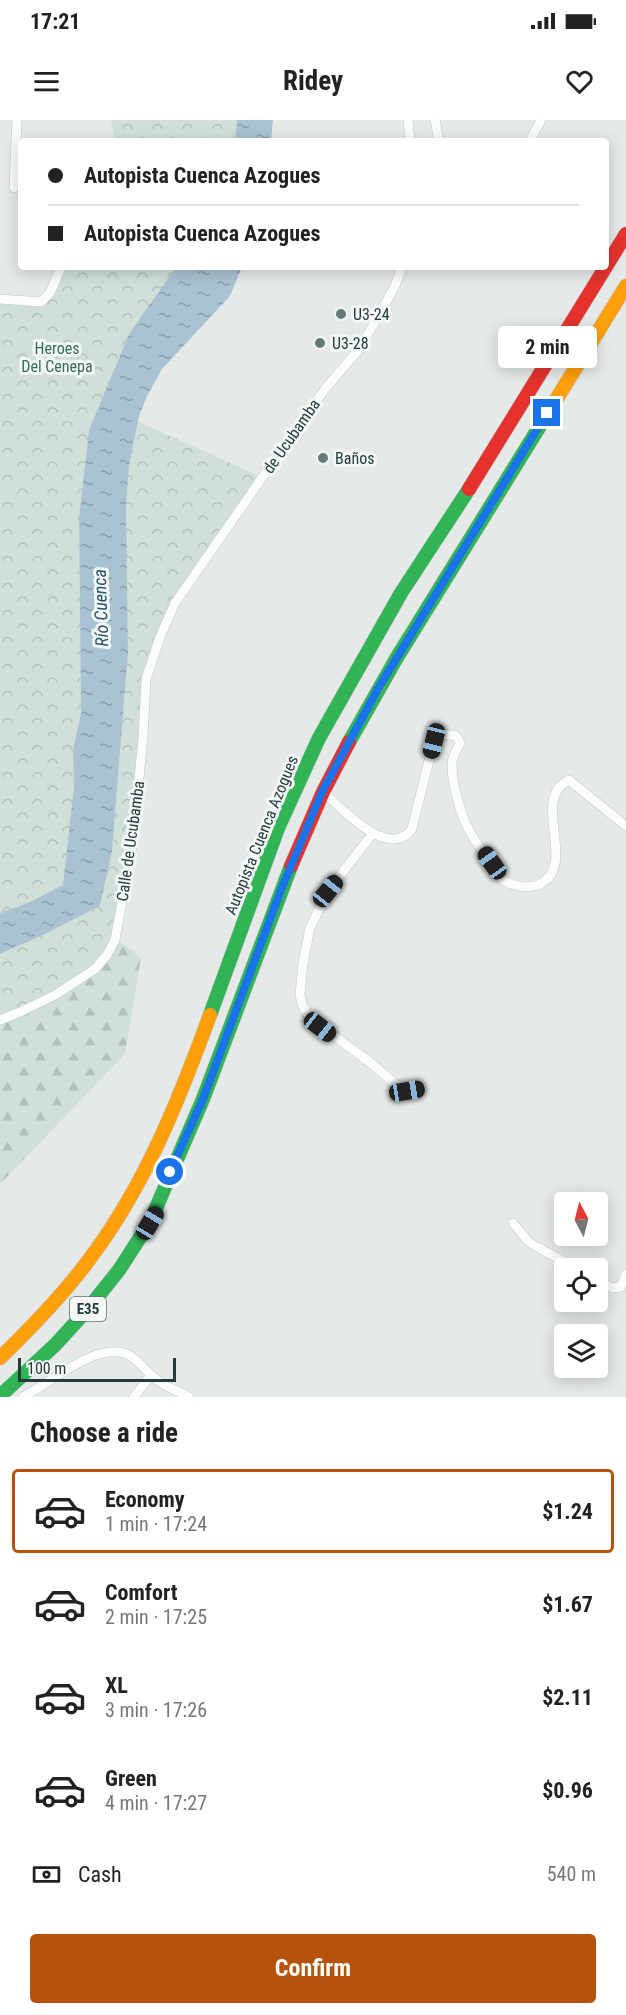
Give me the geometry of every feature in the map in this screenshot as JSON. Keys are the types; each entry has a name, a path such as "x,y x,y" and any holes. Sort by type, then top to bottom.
{"highway":[{"name":"Autopista Cuenca Azogues","path":"609,262 626,234"},
{"name":"Autopista Cuenca Azogues","path":"0,1358 39,1320 95,1252 133,1191 184,1085 278,828 319,738 401,593 478,475 604,270"},
{"name":"E35","path":"0,1396 47,1354 92,1304 126,1260 159,1208 170,1172 203,1099 281,890 322,792 396,659 626,286"}],"street":[{"path":"14,188 17,120"},
{"path":"408,120 410,138"},
{"path":"436,120 439,138"},
{"path":"532,138 541,120"},
{"path":"0,298 41,302 50,293 60,270"},
{"name":"de Ucubamba","path":"175,603 300,423 360,348 394,288 401,270"},
{"name":"Calle de Ucubamba","path":"0,1020 55,995 94,969 107,955 116,940 132,847 147,679 160,637 175,603"},
{"path":"322,792 357,824 387,838 402,837 412,829 434,741 442,734 456,736 460,743 451,762 461,810 469,831 500,878 511,884 525,887 541,884 552,876 557,861 553,830 554,795 561,784 569,780 626,826"},
{"path":"373,833 328,891 310,928 300,995 303,1007 311,1019 394,1083 407,1091 423,1088"},
{"path":"513,1223 527,1240 557,1258"},
{"path":"608,1286 612,1288 621,1287 626,1274"},
{"path":"23,1397 74,1365 102,1353 117,1350 131,1356 156,1380 189,1397"},
{"path":"134,1397 151,1375"}],"green space":[{"path":"111,120 237,120 235,138 114,138"},
{"name":"Heroes Del Cenepa","path":"59,270 174,270 129,334 89,430 79,517 81,713 73,750 74,786 66,877 63,885 30,902 0,913 0,300 41,302"},
{"path":"126,416 257,475 257,484 175,603 146,679 143,738 115,940 94,969 0,1020 0,954 100,906 112,851 128,652 127,571 122,561"},
{"path":"119,941 141,958 125,1054 0,1184 0,1023 23,1016 58,998 97,973 112,956"}],"water":[{"path":"237,120 273,120 271,138 235,138"},
{"name":"Río Cuenca","path":"174,270 241,270 230,296 162,369 139,416 129,465 126,505 128,652 112,851 100,906 0,954 0,913 30,902 63,885 74,786 73,750 81,713 79,517 89,430 129,334"}],"traffic: fast":[{"path":"349,742 396,659 543,421"},
{"path":"210,1015 278,828 319,738 401,593 469,489"},
{"path":"0,1396 55,1345 88,1309 119,1270 150,1222 203,1099 291,866"}],"traffic: slow":[{"path":"543,421 626,286"},
{"path":"0,1358 38,1320 84,1267 113,1225 161,1138 210,1015"}],"traffic: jam":[{"path":"609,262 626,234"},
{"path":"469,489 604,270"},
{"path":"291,866 323,792 349,742"}],"place":[{"name":"U3-24","path":"341,314"},
{"name":"U3-28","path":"320,343"},
{"name":"Baños","path":"323,458"}],"route":[{"path":"170,1172 203,1099 281,890 322,792 379,687 547,413"}]}
